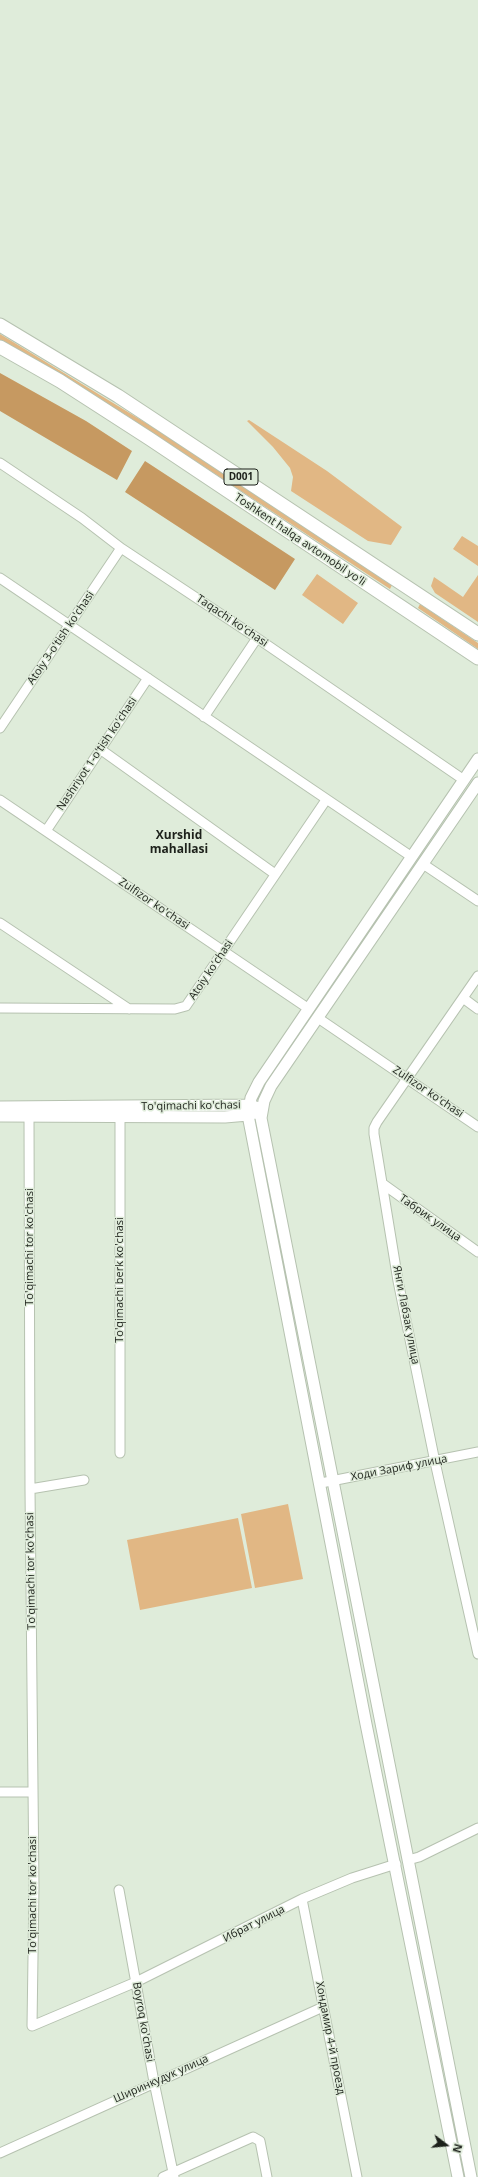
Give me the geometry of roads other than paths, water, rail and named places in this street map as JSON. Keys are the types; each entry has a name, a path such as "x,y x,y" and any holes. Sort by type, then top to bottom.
{"highway":[{"name":"Toshkent halqa avtomobil yo'li","path":"0,325 112,392 478,634"},
{"name":"Toshkent halqa avtomobil yo'li","path":"0,347 73,389 478,658"},
{"path":"402,607 413,590"}],"main road":[{"path":"458,2177 396,1864 366,1724 249,1110 260,1082 478,760"},
{"path":"471,2177 263,1125 262,1110 269,1090 478,783"},
{"name":"To'qimachi ko'chasi","path":"0,1107 120,1112"},
{"name":"To'qimachi ko'chasi","path":"0,1116 120,1112 262,1110"},
{"name":"Ибрат улица","path":"396,1864 408,1860"}],"street":[{"name":"Taqachi koʻchasi","path":"0,463 82,518 121,548 257,638 464,780"},
{"name":"Atoiy 3-o'tish ko'chasi","path":"0,728 121,548"},
{"path":"0,578 412,857"},
{"path":"204,717 257,638"},
{"name":"Nashriyot 1-o'tish ko'chasi","path":"46,831 148,678"},
{"path":"100,749 275,874"},
{"name":"Zulfizor ko'chasi","path":"0,800 309,1009"},
{"name":"Atoiy koʻchasi","path":"0,1008 175,1009 186,1006 326,800"},
{"path":"423,864 478,901"},
{"path":"0,924 129,1009"},
{"name":"Янги Лабзак улица","path":"478,976 374,1128 398,1281 435,1462 478,1654"},
{"path":"463,998 478,1009"},
{"name":"Zulfizor ko'chasi","path":"318,1018 478,1127"},
{"name":"To'qimachi berk ko'chasi","path":"120,1112 120,1453"},
{"name":"To'qimachi tor ko'chasi","path":"29,1116 30,1489 33,1792 32,2026"},
{"name":"Табрик улица","path":"382,1184 478,1252"},
{"name":"Ходи Зариф улица","path":"321,1483 435,1462 478,1452"},
{"path":"30,1489 84,1480"},
{"path":"0,1792 33,1792"},
{"name":"Ибрат улица","path":"408,1860 478,1828"},
{"name":"Ибрат улица","path":"32,2026 136,1982 302,1899 352,1878 396,1864"},
{"name":"Boyroq ko'chasi","path":"119,1890 154,2082 174,2175"},
{"name":"Хондамир 4-й проезд","path":"302,1899 357,2177"},
{"name":"Ширинкудук улица","path":"0,2153 154,2082 323,2007"},
{"path":"163,2177 174,2175 253,2137 260,2141 267,2177"}],"district":[{"name":"Xurshid mahallasi","path":"179,843"}]}
